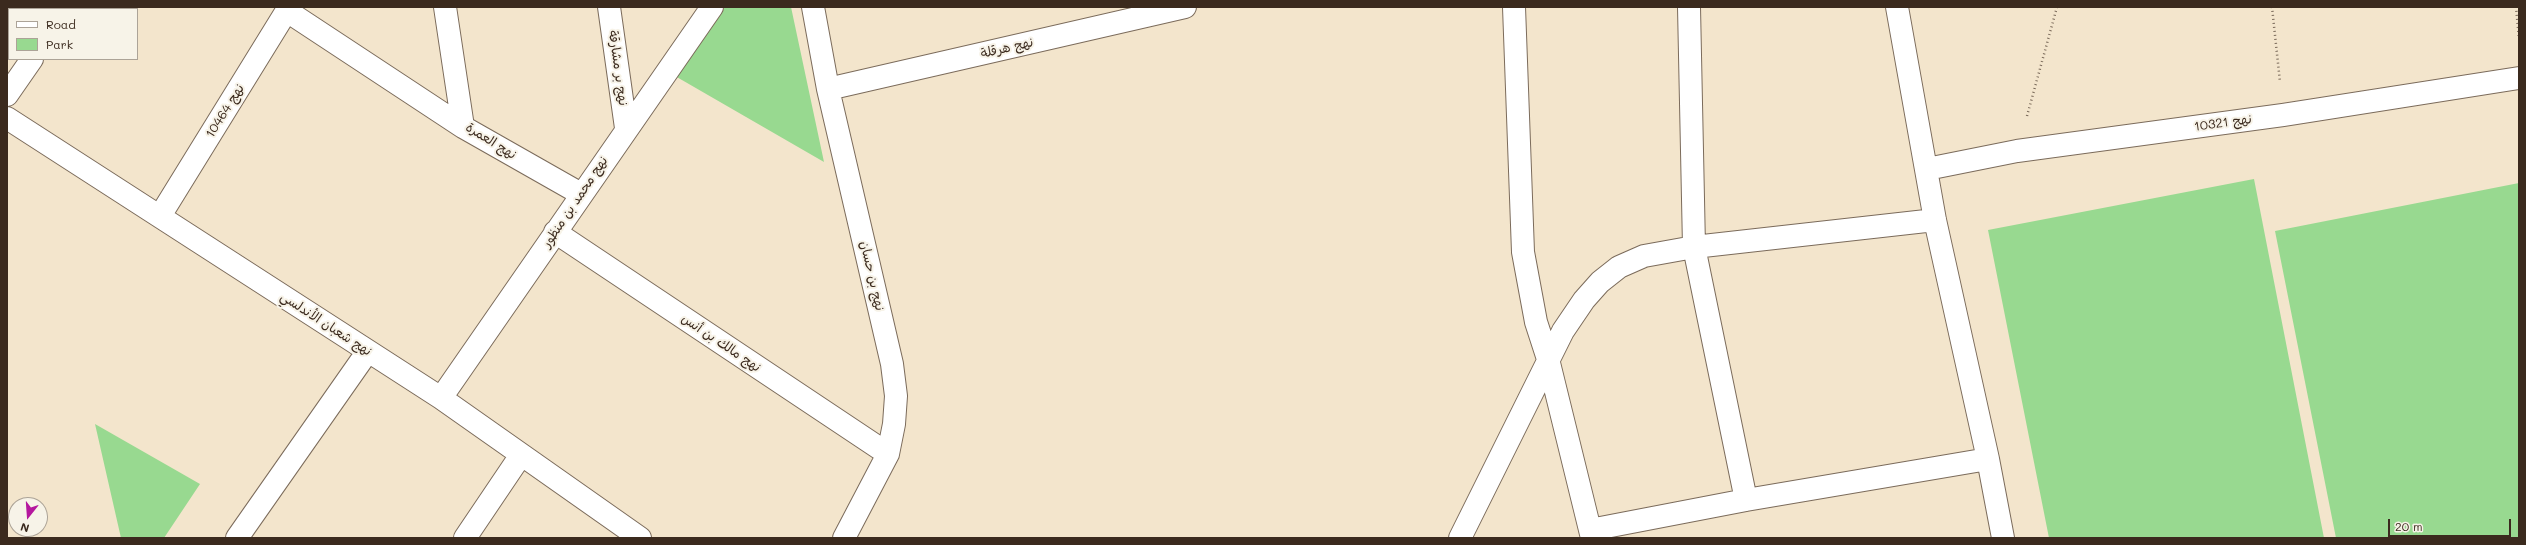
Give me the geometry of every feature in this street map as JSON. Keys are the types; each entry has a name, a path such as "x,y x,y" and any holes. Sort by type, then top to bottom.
{"street":[{"name":"نهج العمرة","path":"445,7 463,127 581,194"},
{"name":"نهج بر مشارقة","path":"609,7 626,128"},
{"name":"نهج محمد بن منظور","path":"441,398 626,128 712,7"},
{"name":"نهج بن حسان","path":"813,7 828,89 892,364 896,396 894,424 888,454 844,538"},
{"name":"نهج هرقلة","path":"828,89 1185,7"},
{"path":"1514,7 1523,252 1534,314 1548,359 1591,534 1746,500 1988,459"},
{"path":"1689,7 1694,247 1746,500"},
{"path":"1897,7 1935,220 1988,459 2003,538"},
{"path":"288,9 463,127"},
{"name":"نهج 10464","path":"160,216 288,9"},
{"path":"7,95 31,60"},
{"name":"نهج 10321","path":"1927,169 2017,151 2283,115 2519,78"},
{"name":"نهج شعبان الأندلسي","path":"7,118 441,398 640,538"},
{"path":"1460,538 1548,359 1573,314 1600,282 1613,272 1644,256 1694,247 1935,220"},
{"name":"نهج مالك بن أنس","path":"555,232 888,454"},
{"path":"238,538 368,351"},
{"path":"465,538 521,455"}],"path":[{"path":"2017,151 2057,7"},
{"path":"2272,7 2283,115"},
{"path":"2516,7 2519,39"}],"green space":[{"path":"725,7 791,7 824,162 675,76"},
{"path":"2254,179 2324,538 2049,538 1988,230"},
{"path":"2519,183 2519,538 2336,538 2275,231"},
{"path":"95,424 200,484 164,538 121,538"}]}
